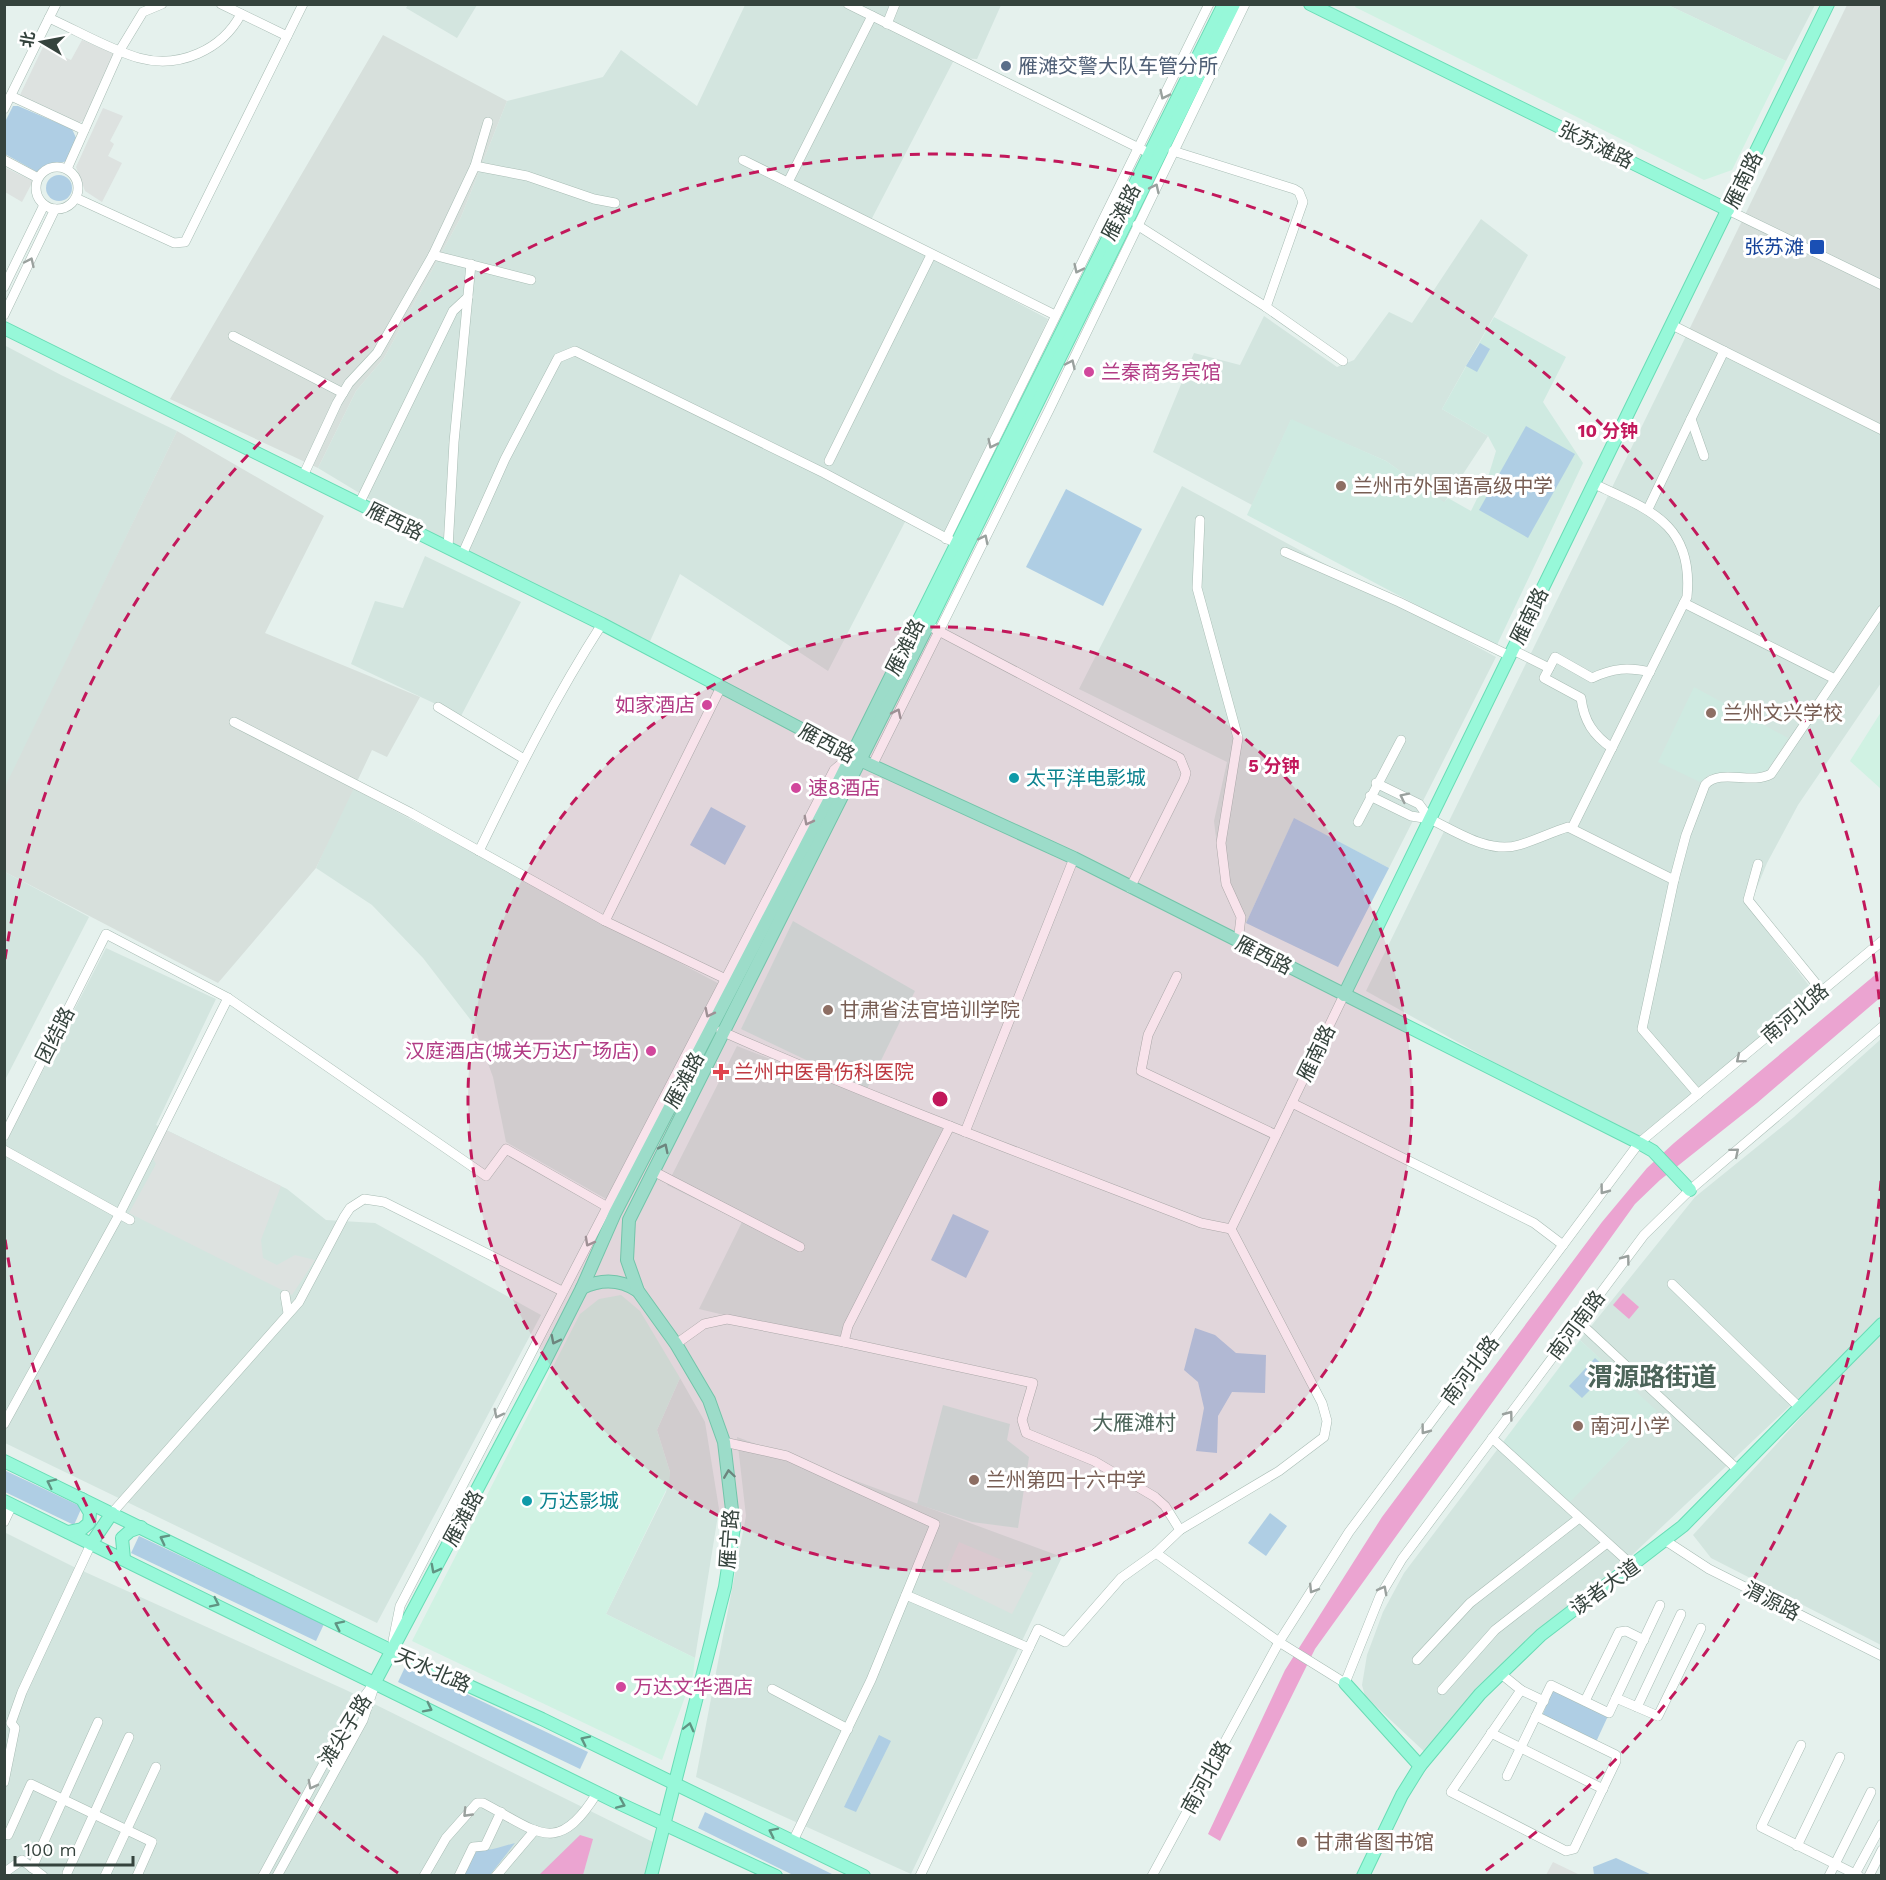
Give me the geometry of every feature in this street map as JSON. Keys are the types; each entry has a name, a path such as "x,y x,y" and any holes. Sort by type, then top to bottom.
{"main road":[{"name":"雁滩路","path":"375,1682 582,1288 611,1210 933,628 956,544 1154,156 1224,4"},
{"name":"雁滩路","path":"861,760 956,544 1078,299 1234,4"},
{"name":"张苏滩路","path":"1310,4 1728,210"},
{"name":"雁南路","path":"1344,995 1828,4"},
{"name":"雁西路","path":"4,328 602,624 861,760 1074,858 1639,1143 1653,1151 1690,1190"},
{"name":"雁滩路","path":"629,1220 721,1031 735,984"},
{"name":"雁宁路","path":"629,1220 627,1260 638,1291 676,1344 709,1400 724,1442 734,1527 725,1587 651,1875"},
{"path":"582,1288 596,1282 610,1281 625,1284 638,1291"},
{"name":"读者大道","path":"1363,1875 1402,1795 1420,1766 1463,1712 1541,1635 1666,1541 1881,1324"},
{"name":"天水北路","path":"4,1461 392,1651 542,1719 864,1875"},
{"path":"68,1532 82,1529 89,1523 90,1513 82,1498"},
{"name":"天水北路","path":"8,1503 597,1793 776,1875"},
{"path":"91,1544 112,1513"},
{"path":"124,1559 122,1538 130,1531 141,1527"},
{"path":"1345,1683 1420,1766"}],"street":[{"path":"4,109 56,4"},
{"path":"67,169 120,50 142,12 162,4"},
{"path":"221,4 287,36"},
{"path":"76,198 174,243 185,242 303,4"},
{"path":"848,4 1154,156"},
{"path":"887,24 896,4"},
{"name":"雁滩路","path":"956,544 1054,315 1209,4"},
{"name":"雁滩路","path":"933,628 1050,408 1245,4"},
{"path":"49,18 140,58 156,60 200,54 232,31 241,14"},
{"path":"788,182 872,16"},
{"path":"11,96 84,130"},
{"path":"303,476 343,393 377,353 433,255 475,166 488,122"},
{"path":"1173,151 1294,189 1302,196 1303,202 1295,228 1266,308"},
{"path":"4,160 38,178"},
{"path":"743,160 1054,315"},
{"path":"54,166 67,169 76,178 78,191 76,198 67,207 55,209 44,204 36,192 38,178 54,166"},
{"path":"475,166 527,176 594,199 615,202"},
{"path":"4,286 44,204"},
{"path":"4,315 55,209"},
{"name":"张苏滩路","path":"1728,210 1881,285"},
{"path":"1137,225 1266,308 1343,361"},
{"path":"433,255 531,280"},
{"path":"829,461 931,255"},
{"path":"448,548 453,442 471,264"},
{"path":"1065,294 1078,299"},
{"path":"359,504 453,311 468,297"},
{"path":"1672,325 1881,430"},
{"path":"233,336 343,393"},
{"path":"462,555 506,459 558,358 575,351 824,473 956,544"},
{"path":"1648,509 1724,351"},
{"path":"1691,419 1704,456"},
{"path":"1572,828 1684,603 1689,575 1682,549 1671,528 1648,509 1594,484"},
{"path":"1200,520 1197,588 1238,738 1221,843 1226,884 1240,910 1238,942"},
{"path":"1285,552 1549,668"},
{"path":"1684,603 1835,679"},
{"path":"1698,1094 1642,1029 1674,879 1686,835 1705,784 1710,779 1719,777 1753,780 1771,774 1881,612"},
{"path":"479,851 524,759 567,679 602,624"},
{"path":"933,628 1180,758 1186,773 1184,780 1130,888"},
{"path":"1612,748 1599,739 1589,727 1583,713 1581,698 1544,678 1549,668 1555,657 1592,678 1611,669 1630,667 1650,672"},
{"path":"605,921 721,687"},
{"path":"438,707 524,759"},
{"path":"234,722 309,758 605,921 735,984"},
{"path":"1358,822 1376,783 1401,740"},
{"path":"1376,783 1419,804 1431,819"},
{"path":"1370,796 1411,816 1431,819 1482,843 1500,847 1517,845 1568,827 1572,828 1674,879"},
{"path":"965,1132 1074,858"},
{"path":"1758,864 1748,900 1822,991"},
{"name":"团结路","path":"4,1136 106,934 228,998"},
{"name":"南河北路","path":"1152,1875 1279,1642 1348,1533 1639,1143 1881,941"},
{"path":"1177,976 1148,1035 1141,1071 1276,1135"},
{"name":"雁南路","path":"1231,1228 1344,995"},
{"path":"4,1424 119,1215 228,998 486,1176 506,1149 611,1210 562,1292 400,1606 392,1651"},
{"name":"南河南路","path":"1345,1683 1351,1673 1372,1611 1388,1581 1644,1235 1690,1190 1881,1027"},
{"path":"721,1031 849,1087 1202,1224 1231,1228 1322,1403 1327,1429 1317,1444 1279,1471 1180,1530 1156,1553 1121,1578 1065,1642 1038,1629 920,1875"},
{"path":"1292,1103 1534,1224 1563,1245"},
{"path":"844,1342 848,1326 950,1126"},
{"path":"4,1150 130,1220"},
{"path":"653,1171 800,1247"},
{"path":"112,1513 299,1302 350,1208 364,1199 384,1202 562,1292"},
{"path":"1672,1284 1800,1408"},
{"path":"285,1295 288,1313"},
{"path":"676,1344 704,1324 727,1319 1033,1383 1022,1420 1026,1433 1094,1461 1155,1497 1165,1506 1180,1530"},
{"path":"1579,1322 1738,1470"},
{"path":"1492,1438 1578,1519 1633,1566"},
{"path":"724,1442 787,1456 936,1524 848,1729 794,1841"},
{"path":"4,1522 8,1503"},
{"path":"1417,1660 1470,1603 1578,1519"},
{"name":"渭源路","path":"1666,1541 1709,1569 1881,1656"},
{"path":"1442,1690 1495,1630 1607,1543"},
{"path":"4,1782 15,1728 10,1723 91,1544"},
{"path":"1156,1553 1279,1642 1345,1683"},
{"path":"906,1595 1029,1648"},
{"path":"1507,1776 1551,1685 1609,1713 1660,1605"},
{"path":"1636,1707 1681,1614"},
{"path":"1616,1698 1658,1716 1701,1628"},
{"path":"1585,1701 1619,1632 1626,1631 1644,1640"},
{"path":"1500,1673 1521,1690 1544,1701"},
{"name":"滩尖子路","path":"263,1875 349,1717 375,1682"},
{"name":"滩尖子路","path":"277,1875 363,1720 375,1682"},
{"path":"772,1689 848,1729"},
{"path":"1521,1690 1451,1792 1566,1851 1574,1849 1617,1761 1616,1755 1536,1716"},
{"path":"32,1868 98,1722"},
{"path":"1491,1733 1603,1789"},
{"path":"68,1873 129,1737"},
{"path":"1801,1745 1761,1827 1857,1875 1881,1824"},
{"path":"1797,1846 1840,1757"},
{"path":"105,1875 156,1767"},
{"path":"8,1835 31,1784 152,1842 137,1875"},
{"path":"1829,1875 1872,1792"},
{"path":"424,1875 446,1838 477,1803 501,1812 547,1836 559,1833 584,1813 597,1793"},
{"path":"459,1875 473,1847 485,1846 501,1812"},
{"path":"496,1875 536,1830"},
{"path":"1869,1875 1881,1850"},
{"path":"8,1870 22,1860 43,1875"}],"shaded area":[{"path":"408,4 477,5 457,38 406,8"},
{"path":"745,5 1001,5 977,59 955,58 869,224 1048,319 946,539 906,520 828,671 680,574 647,648 462,555 318,468 356,391 384,358 461,217 507,101 603,77 621,50 697,106"},
{"path":"1356,5 1668,5 1786,61 1732,170 1704,180 1355,7"},
{"path":"1668,5 1815,5 1786,61"},
{"path":"1847,5 1881,5 1881,430 1686,336"},
{"path":"383,35 507,101 461,217 384,358 356,391 318,468 170,399"},
{"path":"82,40 115,54 84,120 79,123 20,95 43,47 71,60"},
{"path":"13,106 18,106 72,129 77,140 68,161 45,166 37,172 5,154 4,124"},
{"path":"103,108 123,116 110,141 114,144 108,156 122,163 102,202 85,191 76,167"},
{"path":"4,167 33,181 22,202 5,192"},
{"path":"59,175 68,179 72,188 68,197 59,201 50,197 46,188 50,179"},
{"path":"1481,219 1528,255 1442,409 1488,436 1444,503 1386,461 1291,420 1252,505 1153,452 1194,353 1240,365 1264,316 1337,367 1354,360 1389,312 1412,323"},
{"name":"兰州市外国语高级中学","path":"1494,317 1566,357 1543,402 1583,463 1496,647 1247,515 1291,419 1386,461 1444,502 1448,498 1471,511 1489,474 1496,451 1488,436 1442,409"},
{"path":"1686,336 1881,430 1881,683 1798,805 1767,863 1749,907 1817,996 1639,1143 1366,991"},
{"path":"1480,343 1490,349 1477,372 1466,366"},
{"path":"4,345 177,431 5,789"},
{"path":"1526,426 1575,454 1528,538 1479,510"},
{"path":"177,431 324,516 265,633 420,697 387,757 372,750 316,868 218,983 5,872 4,789"},
{"path":"1182,486 1496,657 1389,868 1294,819 1246,923 1221,880 1214,821 1227,762 1079,689"},
{"path":"1066,489 1142,529 1103,606 1026,567"},
{"path":"425,556 521,602 461,716 351,664 375,601 403,608"},
{"name":"兰州文兴学校","path":"1694,687 1788,738 1767,770 1750,775 1717,773 1708,775 1700,782 1658,762"},
{"path":"1881,712 1881,789 1850,761"},
{"path":"352,788 727,988 606,1199 506,1142 493,1077 473,1023 423,958 372,905 316,868"},
{"path":"711,807 746,826 725,865 690,845"},
{"path":"1294,818 1389,868 1338,967 1246,923"},
{"path":"5,872 89,917 5,1080"},
{"name":"甘肃省法官培训学院","path":"793,921 915,991 867,1089 741,1029"},
{"path":"106,948 216,999 156,1125 287,1189 326,1220 375,1223 541,1315 377,1623 5,1443 4,1146"},
{"path":"1881,970 1881,997 1757,1103 1660,1180 1635,1204 1315,1649 1220,1841 1208,1834 1285,1670 1382,1517 1602,1222 1647,1168 1674,1143"},
{"path":"1881,1039 1881,1320 1631,1556 1527,1640 1429,1756 1365,1696 1362,1685 1367,1655 1383,1612 1404,1573 1503,1442 1570,1501 1656,1412 1580,1340 1695,1197 1794,1117"},
{"path":"737,1046 945,1127 838,1342 699,1309 742,1222 667,1185"},
{"path":"164,1129 281,1186 261,1240 263,1258 277,1265 295,1255 315,1260 292,1295 129,1213 156,1164 153,1159"},
{"path":"953,1214 989,1231 966,1278 931,1260"},
{"path":"1623,1293 1639,1307 1629,1319 1613,1305"},
{"path":"621,1295 640,1311 680,1378 657,1430 670,1472 669,1484 606,1614 695,1658 693,1675 662,1760 412,1641 580,1314 599,1299"},
{"path":"1195,1328 1215,1335 1236,1353 1266,1355 1265,1393 1232,1392 1218,1416 1217,1453 1196,1451 1204,1408 1198,1382 1184,1370"},
{"path":"1881,1330 1881,1645 1711,1558 1693,1535"},
{"name":"南河小学","path":"1580,1340 1657,1411 1570,1502 1503,1442"},
{"path":"1595,1358 1609,1371 1582,1398 1569,1386"},
{"path":"680,1378 705,1422 719,1509 695,1658 606,1614 666,1492 670,1472 657,1430"},
{"name":"兰州第四十六中学","path":"943,1405 1010,1424 1007,1440 1029,1457 1018,1528 972,1522 917,1504"},
{"path":"737,1437 1062,1557 911,1874 696,1777 746,1516"},
{"path":"4,1470 82,1507 74,1525 5,1492"},
{"path":"1270,1513 1287,1526 1266,1556 1248,1543"},
{"path":"4,1532 74,1567 346,1690 659,1845 650,1875 41,1876 27,1867 33,1875 5,1875"},
{"path":"139,1536 324,1624 316,1641 131,1553"},
{"path":"959,1542 1033,1573 1012,1614 942,1580"},
{"path":"406,1665 588,1752 580,1769 398,1682"},
{"path":"1553,1690 1608,1716 1596,1742 1542,1716"},
{"path":"879,1735 891,1741 856,1812 844,1807"},
{"path":"705,1812 834,1875 793,1875 698,1828"},
{"path":"580,1835 593,1839 583,1875 539,1875"},
{"path":"515,1843 490,1875 461,1876 477,1848 491,1849"},
{"path":"1616,1858 1652,1875 1594,1875 1593,1867"},
{"path":"1553,1862 1580,1875 1546,1875"}],"place":[{"name":"雁滩交警大队车管分所","path":"1006,66"},
{"name":"张苏滩","path":"1817,247"},
{"name":"兰秦商务宾馆","path":"1089,372"},
{"name":"兰州市外国语高级中学","path":"1341,486"},
{"name":"如家酒店","path":"707,705"},
{"name":"兰州文兴学校","path":"1711,713"},
{"name":"太平洋电影城","path":"1014,778"},
{"name":"速8酒店","path":"796,788"},
{"name":"甘肃省法官培训学院","path":"828,1010"},
{"name":"汉庭酒店(城关万达广场店)","path":"651,1051"},
{"name":"兰州中医骨伤科医院","path":"721,1072"},
{"name":"南河小学","path":"1578,1426"},
{"name":"兰州第四十六中学","path":"974,1480"},
{"name":"万达影城","path":"527,1501"},
{"name":"万达文华酒店","path":"621,1687"},
{"name":"甘肃省图书馆","path":"1302,1842"}],"district":[{"name":"渭源路街道","path":"1652,1377"},
{"name":"大雁滩村","path":"1134,1422"}]}
